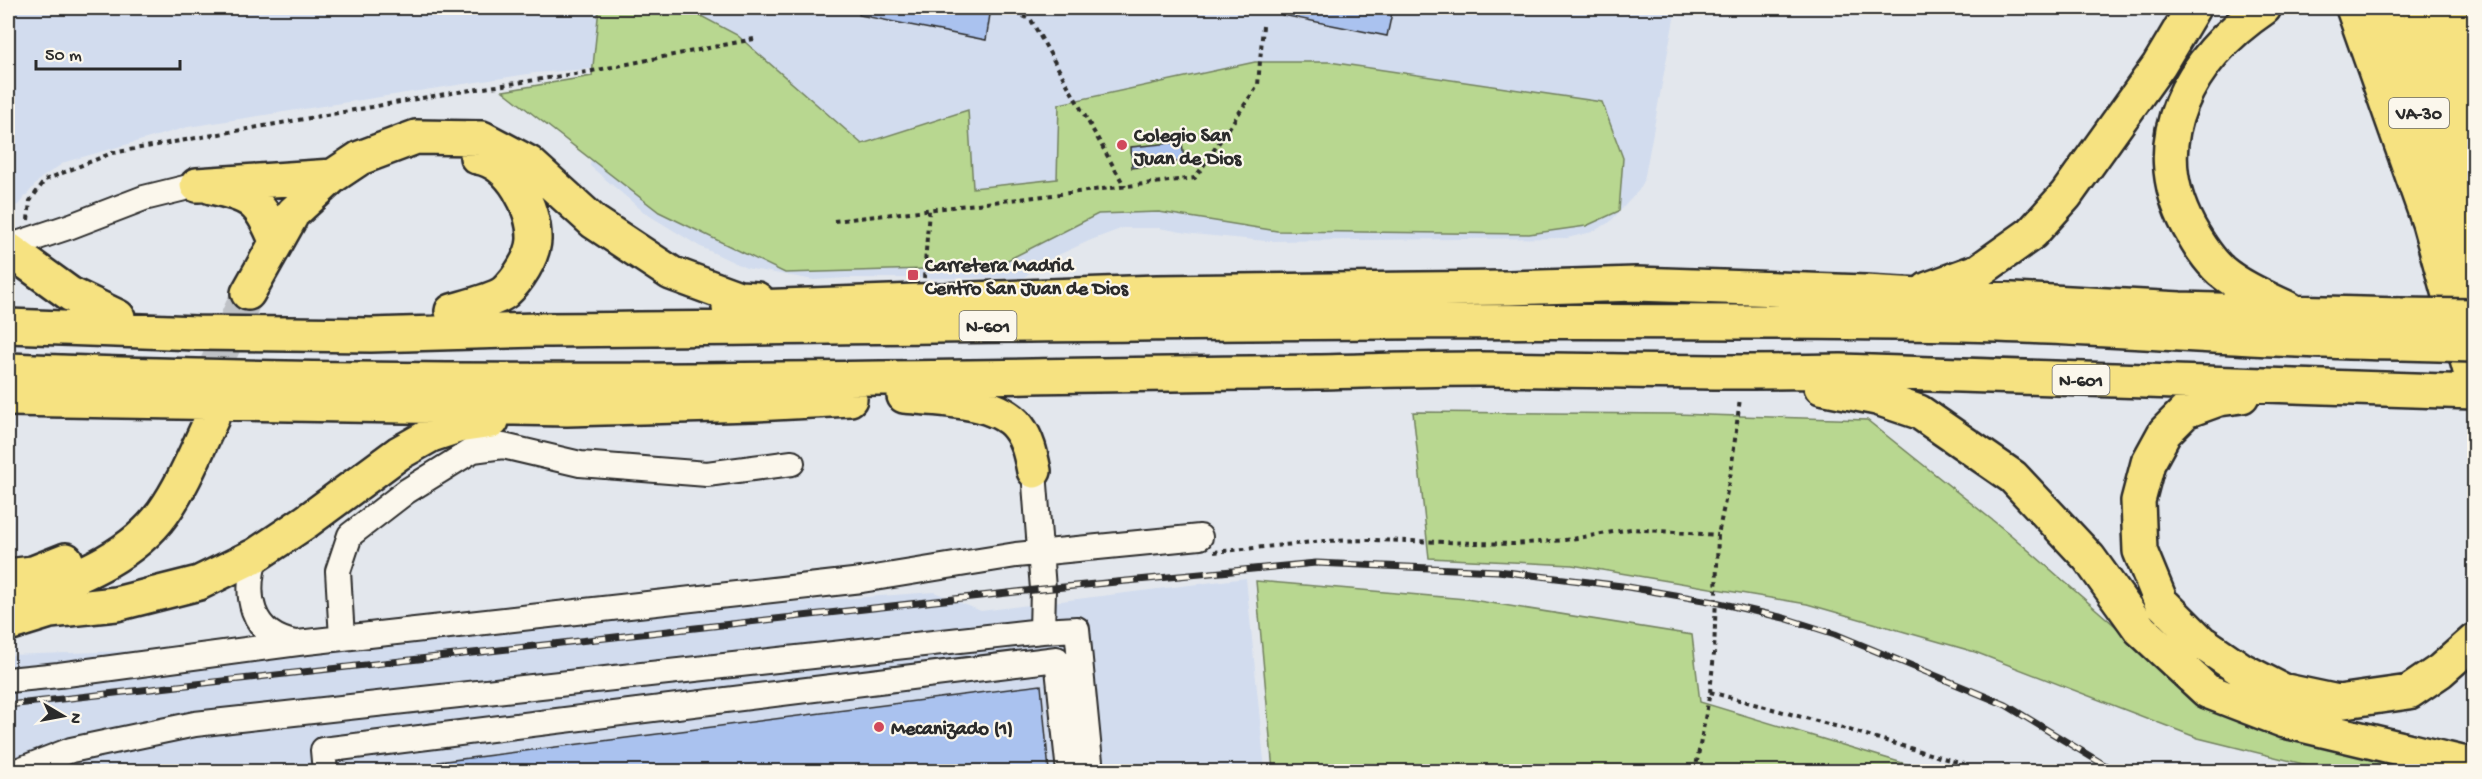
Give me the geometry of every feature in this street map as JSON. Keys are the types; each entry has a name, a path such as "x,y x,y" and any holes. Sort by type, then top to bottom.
{"highway":[{"path":"1865,292 1926,290 1951,282 1980,270 2032,233 2073,185 2159,65 2193,8"},
{"path":"2264,8 2228,35 2206,57 2186,93 2170,140 2171,174 2174,195 2182,215 2200,248 2211,261 2223,273 2259,295 2296,312"},
{"name":"VA-30","path":"2418,8 2475,191"},
{"path":"2448,8 2475,105"},
{"path":"2456,8 2475,100"},
{"path":"2359,9 2429,223 2475,385"},
{"name":"VA-30","path":"2359,9 2454,218 2475,292"},
{"path":"452,311 503,293 525,267 534,241 531,214 522,193 507,173 482,157 441,152 405,160 364,180 338,200 304,230 258,294 276,241 293,213 333,176 360,158 416,137 482,138 529,163 594,222 671,273 739,298 825,303"},
{"path":"197,185 333,176"},
{"path":"197,185 241,194 262,210 276,241"},
{"path":"16,245 70,294 118,317"},
{"path":"8,321 452,311 671,311 825,303 1156,292 1509,288 1636,284 1865,292 2180,309 2296,312 2401,329 2475,316"},
{"path":"1509,288 1817,310 1969,324"},
{"name":"N-601","path":"8,326 197,333 371,334 550,330 1481,321 1969,324 2313,342 2401,329 2475,345"},
{"name":"N-601","path":"8,370 191,377 367,380 1476,369 1749,373 1841,371 2475,392"},
{"path":"1749,373 1877,398 1919,412 1986,457 2013,477 2089,558 2140,629 2207,691 2285,721 2462,763 2475,769"},
{"path":"8,399 567,409 754,404 903,396 995,387 1051,375"},
{"path":"2294,387 2220,399 2186,411 2165,432 2148,463 2138,501 2140,551 2161,602 2201,642 2242,670 2281,690 2338,702 2409,692 2440,671 2475,641"},
{"path":"903,396 965,403 1006,415 1018,427 1029,448 1034,471"},
{"path":"8,624 50,611 116,604 199,583 256,555 307,521 399,453 431,435 458,426 567,409"},
{"path":"16,588 87,552 124,524 151,497 201,419"}],"street":[{"path":"16,245 144,198 197,185"},
{"path":"342,638 338,570 350,535 407,491 473,450 503,446 580,464 707,474 792,463"},
{"path":"1034,471 1043,589 1042,631"},
{"path":"8,680 298,643 862,580 1039,553 1203,545"},
{"path":"256,555 250,587 251,604 259,622 268,633 283,641 298,643"},
{"path":"14,771 71,750 195,724 1077,629 1092,771"},
{"path":"325,771 323,750 1057,659 1069,771"}],"path":[{"path":"1015,12 1031,20 1125,187"},
{"path":"834,221 1195,178 1258,85 1263,26"},
{"path":"16,245 28,219 30,201 45,180 112,153 427,97 587,72 754,39"},
{"path":"922,300 929,210"},
{"path":"1695,771 1710,692 1714,654 1718,535 1749,373"},
{"path":"1203,545 1372,540 1514,544 1565,540 1630,529 1718,535"},
{"path":"1710,692 1846,729 1980,771"}],"shaded area":[{"name":"Colegio San Juan de Dios","path":"8,8 1676,8 1644,181 1639,190 1610,222 1592,232 1567,238 1266,241 1193,234 1159,228 1123,228 1045,261 1023,278 814,280 746,268 699,246 645,213 590,166 604,68 534,73 188,127 65,162 41,178 18,205 8,208"},
{"path":"1246,578 1265,771 8,771 8,655 130,651 934,592 981,611"}],"green space":[{"path":"599,8 686,8 737,35 862,144 968,110 973,188 1057,179 1059,104 1255,62 1329,62 1602,102 1623,158 1619,211 1586,226 1529,234 1277,231 1159,212 1098,214 994,267 785,273 659,212 503,91 592,76"},
{"path":"1413,412 1675,414 1867,420 2011,535 2113,624 2204,708 2407,771 2331,771 2198,738 1975,652 1807,604 1572,565 1429,558"},
{"path":"1256,581 1466,599 1692,635 1700,702 1929,771 1273,771"}],"building":[{"path":"860,8 991,8 986,40 859,15"},
{"path":"1282,8 1393,8 1387,36 1282,15"},
{"path":"1182,142 1184,161 1132,168 1131,147"},
{"name":"Mecanizado (1)","path":"1041,685 1049,771 439,771 438,762"}],"tunnel":[{"path":"191,420 248,293"}],"railway":[{"path":"8,705 1043,589 1316,563 1498,571 1622,586 1715,602 1784,618 1835,634 2006,705 2116,772"}],"place":[{"name":"Colegio San Juan de Dios","path":"1122,145"},
{"name":"Carretera Madrid Centro San Juan de Dios","path":"913,275"},
{"name":"Mecanizado (1)","path":"879,727"}]}
